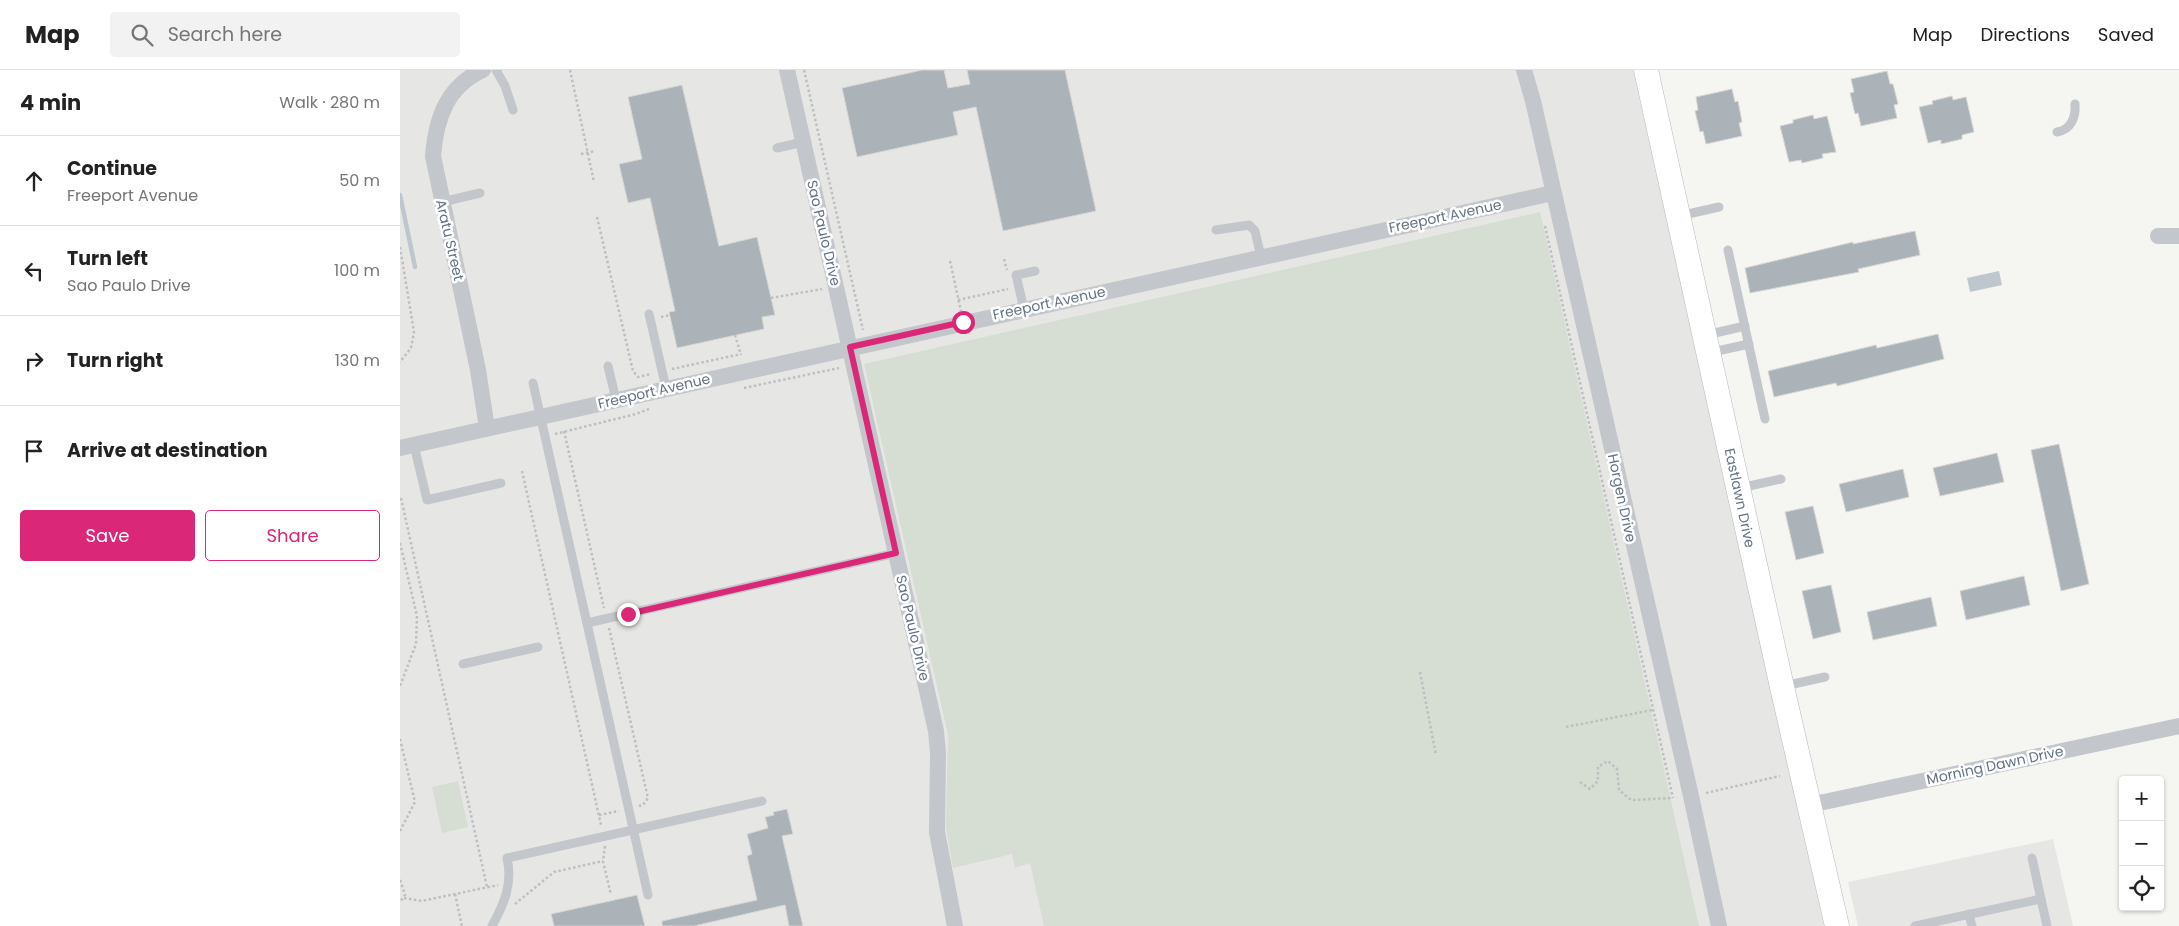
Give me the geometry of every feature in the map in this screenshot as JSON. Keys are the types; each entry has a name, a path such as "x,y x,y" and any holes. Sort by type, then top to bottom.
{"street":[{"name":"Aratu Street","path":"483,70 456,88 442,109 435,130 433,156 475,352 487,428"},
{"name":"Sao Paulo Drive","path":"787,70 936,730 938,754 937,832 955,926"},
{"name":"Horgen Drive","path":"1524,70 1691,796 1718,926"},
{"name":"Eastlawn Drive","path":"1646,70 1737,488 1837,926"},
{"name":"Freeport Avenue","path":"407,447 850,347 1553,193"},
{"path":"2158,236 2179,236"},
{"name":"Morning Dawn Drive","path":"1810,805 2179,726"}],"lane":[{"path":"496,70 505,86 513,110"},
{"path":"2057,132 2064,131 2072,121 2075,112 2074,104"},
{"path":"777,148 803,142"},
{"path":"442,202 480,193"},
{"path":"1678,216 1719,207"},
{"path":"1216,230 1249,225 1255,232 1261,257"},
{"path":"1728,250 1765,419"},
{"path":"1024,309 1016,275 1035,271"},
{"path":"654,313 666,388"},
{"path":"1706,344 1745,326"},
{"path":"1706,344 1749,344"},
{"path":"608,366 616,400"},
{"path":"533,383 648,895"},
{"path":"407,447 427,500 502,483"},
{"path":"1737,488 1781,479"},
{"path":"587,623 896,553"},
{"path":"463,664 538,647"},
{"path":"1782,687 1825,677"},
{"path":"492,926 506,898 510,870 507,858 762,801"},
{"path":"2032,858 2047,926"},
{"path":"1914,926 2041,899"},
{"path":"1969,914 1972,926"}],"path":[{"path":"570,70 594,182"},
{"path":"804,70 866,344"},
{"path":"581,154 595,151"},
{"path":"597,217 632,372 638,377 741,354"},
{"path":"1543,220 1673,798"},
{"path":"400,248 414,332 411,348 400,362"},
{"path":"1004,259 1008,274"},
{"path":"950,262 963,322"},
{"path":"958,300 1011,289 1010,281"},
{"path":"771,298 836,286"},
{"path":"654,313 660,317 662,326"},
{"path":"660,317 670,315"},
{"path":"670,360 672,369"},
{"path":"741,388 854,365"},
{"path":"545,436 651,409"},
{"path":"522,471 601,825 605,847 603,861 611,895"},
{"path":"401,498 487,887"},
{"path":"400,543 417,616 416,644 400,686"},
{"path":"1420,672 1436,755"},
{"path":"1566,727 1652,710"},
{"path":"400,739 415,802 400,831"},
{"path":"1580,782 1590,788 1598,781 1598,767 1608,761 1617,769 1619,790 1631,800 1691,796 1780,776"},
{"path":"594,827 601,825"},
{"path":"514,905 554,872 603,861"},
{"path":"400,880 403,886 404,898 400,902"},
{"path":"404,898 422,901 499,885"},
{"path":"455,894 462,926"}],"shaded area":[{"path":"400,70 1633,70 1824,926 400,926"},
{"path":"1540,212 1699,926 1044,926 1030,863 1015,868 1012,854 953,868 946,828 948,735 864,364"},
{"path":"1999,271 2002,285 1970,292 1967,278"},
{"path":"458,781 468,827 442,833 432,787"},
{"path":"2053,839 2073,926 1858,926 1848,882"}],"building":[{"path":"922,70 944,70 948,88 970,84 967,70 1065,70 1096,211 1003,231 976,107 953,112 958,135 857,157 842,88"},
{"path":"1887,71 1890,84 1893,84 1898,104 1894,105 1897,118 1861,126 1858,113 1855,114 1850,93 1854,92 1851,79"},
{"path":"682,85 719,246 757,237 775,315 762,317 764,329 677,348 669,312 675,311 650,198 628,203 619,164 642,159 628,97"},
{"path":"1732,89 1735,102 1738,101 1742,122 1739,123 1742,136 1706,144 1703,131 1700,132 1695,111 1698,110 1696,97"},
{"path":"1952,96 1953,100 1966,97 1974,132 1962,135 1962,139 1941,144 1941,140 1928,143 1919,107 1933,104 1932,101"},
{"path":"1813,115 1814,119 1827,116 1836,152 1822,154 1823,158 1802,163 1801,160 1789,162 1780,126 1793,123 1793,120"},
{"path":"1915,231 1920,255 1858,269 1859,272 1750,293 1745,268 1853,242 1853,244"},
{"path":"1938,334 1944,359 1837,386 1836,383 1774,397 1768,371 1876,345 1877,348"},
{"path":"2059,444 2089,584 2061,591 2031,450"},
{"path":"1997,453 2004,482 1940,496 1933,468"},
{"path":"1903,469 1909,497 1846,512 1839,484"},
{"path":"1813,506 1824,553 1796,560 1785,512"},
{"path":"2024,576 2030,605 1966,620 1960,591"},
{"path":"1831,585 1841,632 1813,639 1802,591"},
{"path":"1931,597 1937,626 1873,640 1867,612"},
{"path":"787,809 793,834 782,836 803,926 789,926 785,905 694,926 662,926 662,921 757,900 747,856 752,854 747,834 768,828 765,817 774,815 773,812"},
{"path":"637,895 645,926 554,926 551,914"}],"waterway":[{"path":"400,195 415,267"}],"route":[{"path":"628,614 896,553 850,347 963,322"}]}
